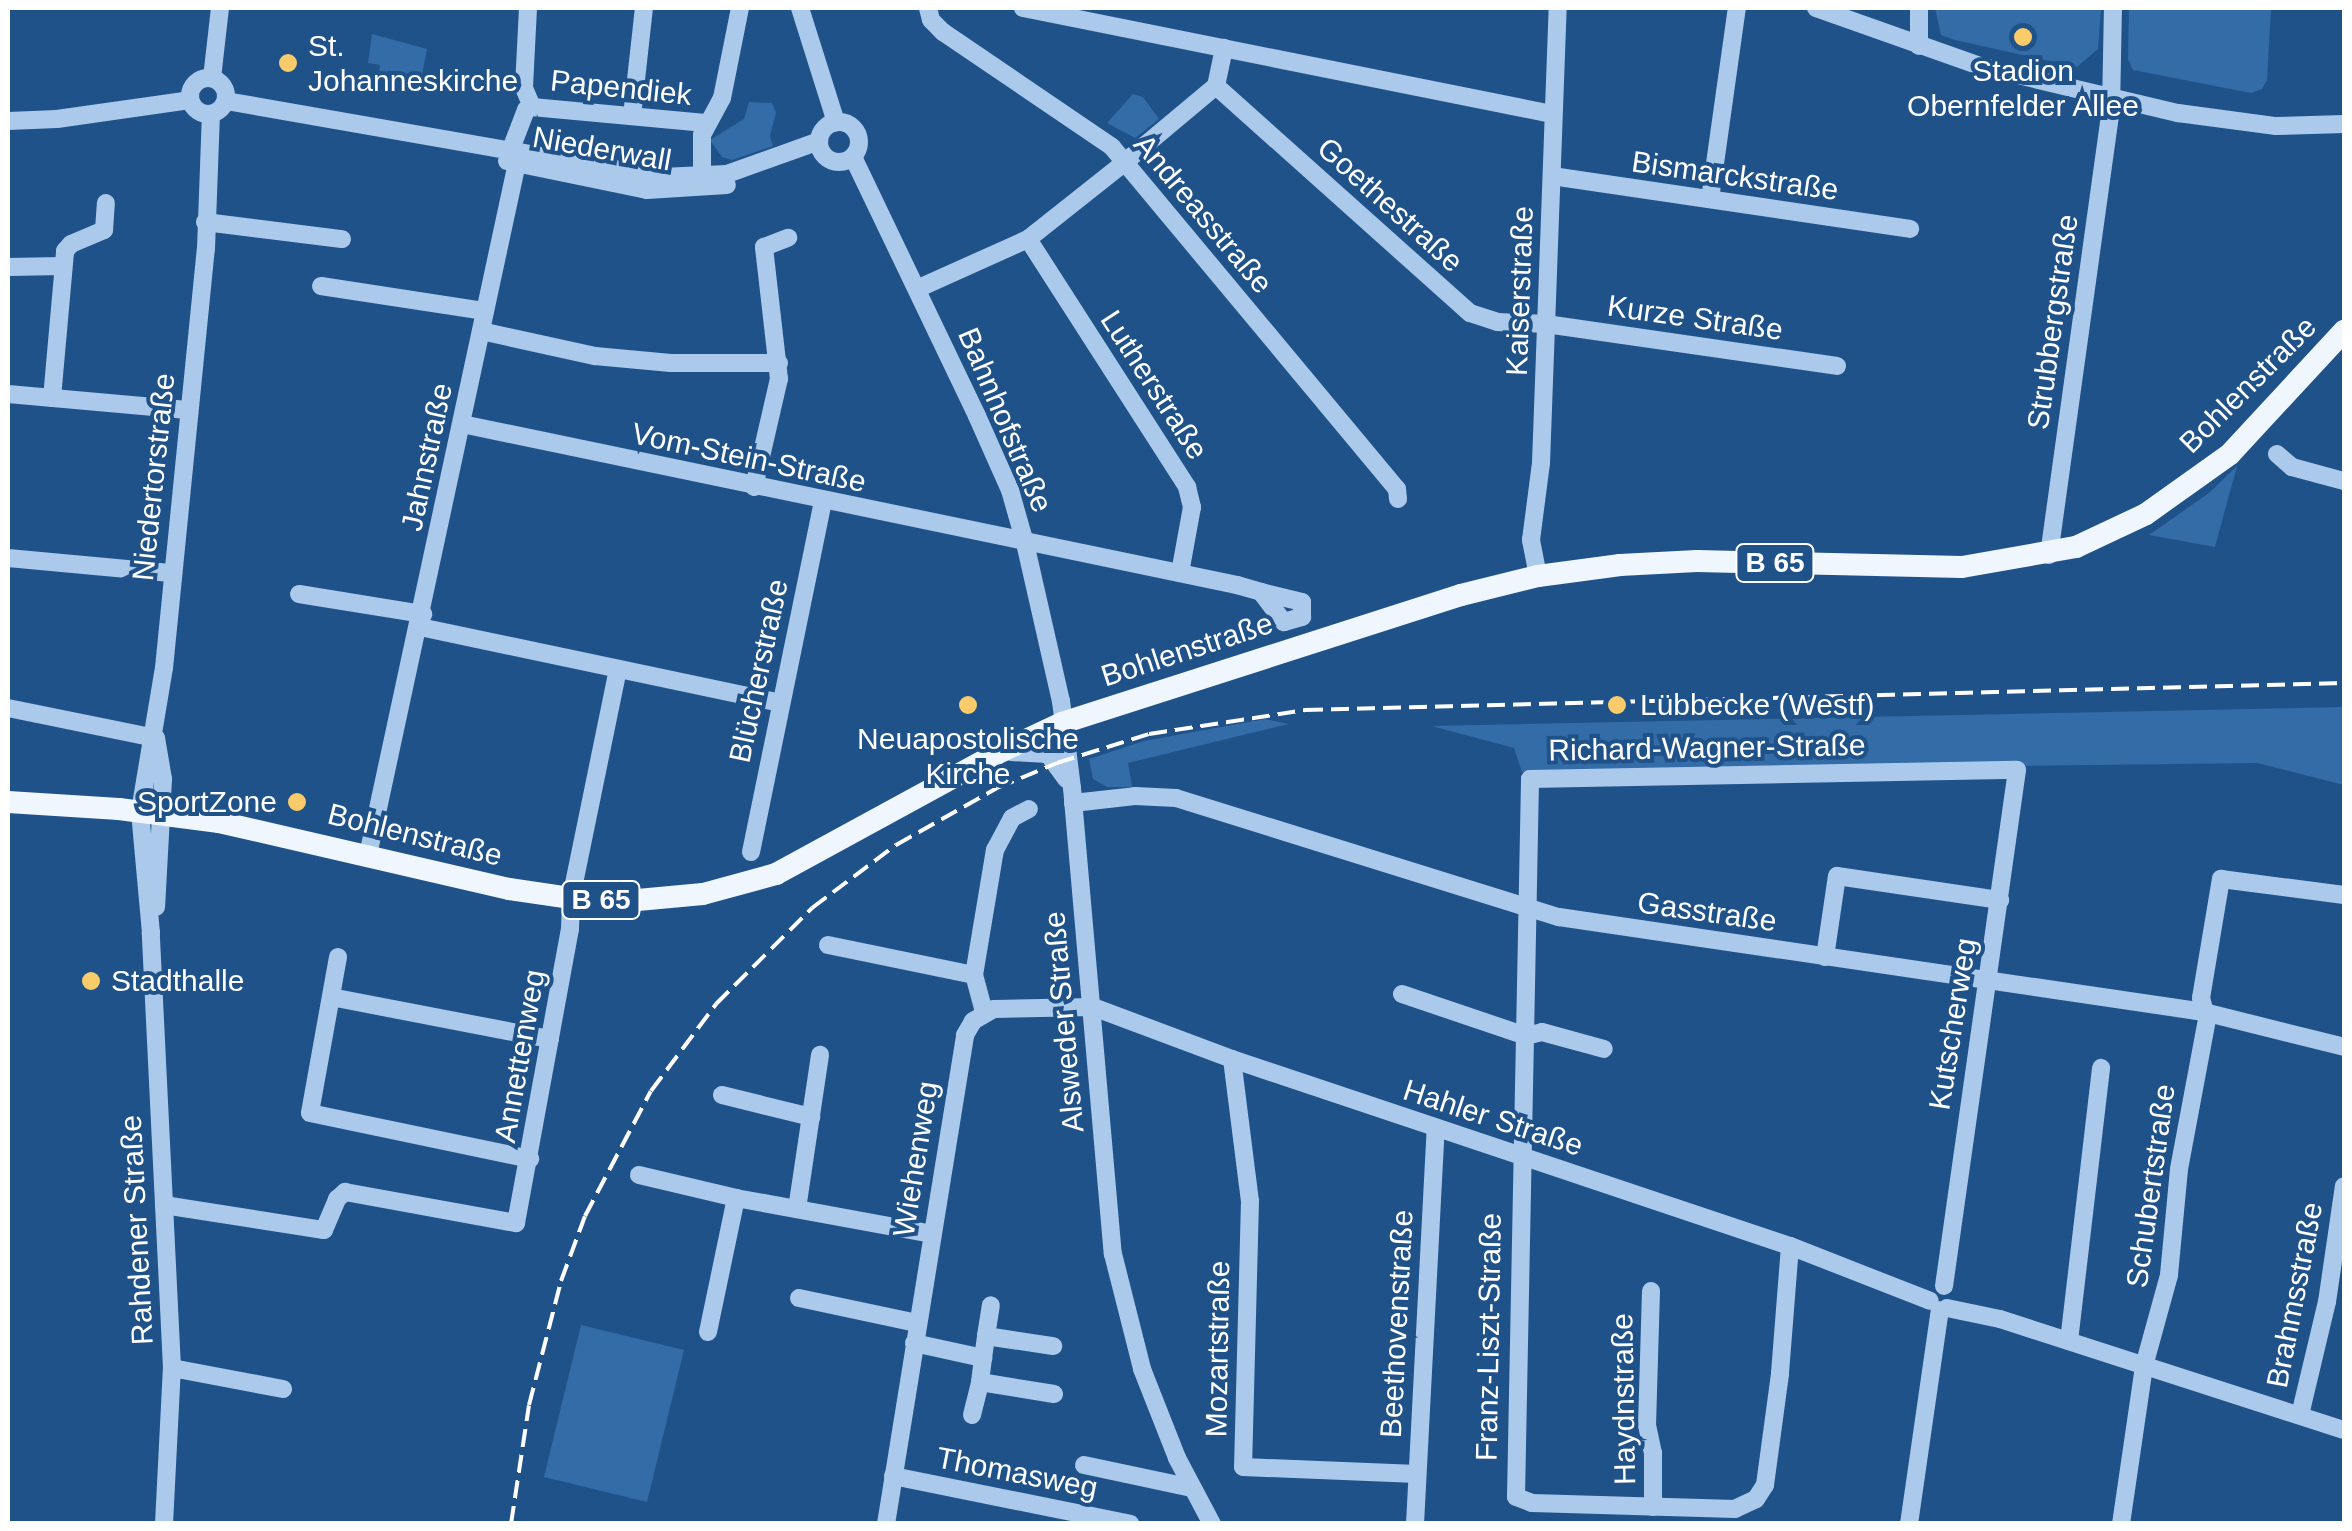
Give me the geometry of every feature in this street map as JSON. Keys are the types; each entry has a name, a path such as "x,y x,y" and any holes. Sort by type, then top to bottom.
{"main road":[{"name":"Bohlenstraße","path":"8,802 140,811 272,831 509,889 571,898 667,899 776,874 996,754 1062,724 1341,631 1538,576 1678,562 1962,568 2050,555 2109,535 2181,491 2230,454 2344,331"}],"street":[{"path":"212,78 220,8"},
{"path":"528,8 524,88 532,107"},
{"path":"632,116 644,8"},
{"name":"Papendiek","path":"702,183 704,123 722,98 740,8"},
{"path":"800,8 836,122"},
{"name":"Andreasstraße","path":"928,8 931,20 943,32 1112,147 1396,489 1398,498"},
{"path":"1024,8 1552,114"},
{"name":"Kaiserstraße","path":"1538,576 1531,540 1541,463 1558,8"},
{"path":"1710,200 1737,8"},
{"path":"1816,8 1980,66 2112,98 2276,126 2344,124"},
{"path":"1918,46 1919,8"},
{"name":"Strubbergstraße","path":"2050,555 2112,98 2113,8"},
{"path":"919,288 1028,239 1216,86 1224,48"},
{"path":"190,100 196,82 212,78"},
{"path":"190,100 198,111 211,114 226,101 225,88 212,78"},
{"name":"Goethestraße","path":"1216,86 1470,314 1497,322 1546,324"},
{"path":"8,121 80,117 190,100"},
{"name":"Niederwall","path":"226,101 429,138 647,190 702,183 821,148"},
{"name":"Papendiek","path":"532,107 704,123"},
{"name":"Jahnstraße","path":"368,855 422,620 514,156 526,110 532,107"},
{"name":"Niedertorstraße","path":"140,811 162,758 156,738 205,222 211,114"},
{"path":"836,122 850,125 858,134 859,146 852,157 841,162 821,148 822,131 836,122"},
{"name":"Bahnhofstraße","path":"852,157 919,288 1010,490 1025,543 1261,592"},
{"name":"Bismarckstraße","path":"1552,176 1910,229"},
{"path":"52,398 62,266 71,244 104,230 106,203"},
{"path":"205,222 342,238"},
{"path":"754,487 779,363 764,247 788,238"},
{"name":"Lutherstraße","path":"1028,239 1187,486 1192,507 1180,573"},
{"path":"8,268 62,266"},
{"path":"321,286 485,311"},
{"name":"Kurze Straße","path":"1546,324 1836,366"},
{"path":"482,331 595,356 779,363"},
{"path":"8,394 187,410"},
{"name":"Vom-Stein-Straße","path":"462,424 1025,543"},
{"path":"2277,454 2292,467 2344,481"},
{"name":"Blücherstraße","path":"751,852 823,502"},
{"name":"Alsweder Straße","path":"1025,543 1062,724 1072,796 1116,1274 1142,1369 1192,1488 1212,1524"},
{"path":"8,558 170,573"},
{"path":"299,594 780,704"},
{"name":"Annettenweg","path":"164,1205 324,1230 337,1198 345,1192 516,1222 530,1158 571,898 618,669"},
{"path":"8,708 156,738"},
{"path":"996,754 1027,749 1048,754 1072,796"},
{"name":"Kutscherweg","path":"1909,1524 2017,770"},
{"name":"Richard-Wagner-Straße","path":"1528,910 1530,779 2017,770"},
{"name":"Gasstraße","path":"1072,796 1176,798 1528,910 2204,1012 2344,1047"},
{"path":"1029,809 1012,818 995,850 974,975 984,1012 1005,1008 1094,1007"},
{"name":"Rahdener Straße","path":"140,811 152,933 172,1368 164,1524"},
{"path":"1825,957 1837,876 2000,900"},
{"name":"Schubertstraße","path":"2121,1524 2144,1366 2169,1276 2179,1169 2206,1020 2201,998 2221,880 2344,895"},
{"path":"1522,1156 1528,910"},
{"path":"828,945 974,975"},
{"path":"338,957 310,1113 530,1158"},
{"path":"1402,994 1526,1036 1542,1032 1604,1049"},
{"path":"331,997 550,1039"},
{"name":"Hahler Straße","path":"1094,1007 1232,1059 1876,1278 2344,1430"},
{"name":"Wiehenweg","path":"886,1524 965,1035 984,1012"},
{"path":"797,1209 820,1055"},
{"name":"Mozartstraße","path":"1232,1059 1250,1201 1243,1467 1417,1474"},
{"path":"2068,1341 2101,1068"},
{"path":"722,1095 812,1118"},
{"name":"Beethovenstraße","path":"1416,1524 1436,1128"},
{"name":"Franz-Liszt-Straße","path":"1522,1156 1516,1496 1532,1503 1735,1509 1761,1494 1780,1374 1790,1246"},
{"path":"639,1175 736,1198 932,1234"},
{"name":"Brahmsstraße","path":"2300,1415 2326,1302 2344,1186"},
{"path":"708,1332 736,1198"},
{"name":"Haydnstraße","path":"1651,1291 1647,1425 1654,1454 1653,1507"},
{"path":"800,1298 917,1323"},
{"path":"972,1416 991,1305"},
{"path":"986,1336 1053,1346"},
{"path":"914,1343 983,1358"},
{"path":"172,1368 282,1389"},
{"path":"980,1382 1054,1394"},
{"path":"1084,1466 1192,1488"},
{"name":"Thomasweg","path":"894,1476 1130,1524"}],"shaded area":[{"name":"Stadion Obernfelder Allee","path":"1935,8 2101,8 2098,49 2077,67 1955,40 1941,35"},
{"path":"2129,8 2271,8 2267,80 2262,89 2251,93 2133,70 2128,59"},
{"path":"372,34 427,49 418,95 377,87 380,65 368,63"},
{"path":"1133,94 1143,97 1159,119 1135,138 1107,123"},
{"path":"749,102 772,103 776,113 770,136 773,146 732,160 722,157 710,140 744,119"},
{"path":"2237,466 2215,547 2149,535 2209,493"},
{"path":"2344,707 2344,785 2257,763 1522,772 1514,748 1432,726"},
{"path":"1265,719 1289,724 1128,763 1132,787 1107,787 1093,779 1089,759 1144,741"},
{"path":"581,1325 684,1350 647,1502 544,1477"}],"railway":[{"path":"511,1524 529,1405 561,1281 585,1216 651,1091 716,1004 812,908 896,845 997,788 1057,763 1149,734 1305,710 2344,683"}],"place":[{"name":"Stadion Obernfelder Allee","path":"2023,37"},
{"name":"St. Johanneskirche","path":"288,63"},
{"name":"Neuapostolische Kirche","path":"968,705"},
{"name":"Lübbecke (Westf)","path":"1617,705"},
{"name":"SportZone","path":"297,802"},
{"name":"Stadthalle","path":"91,981"}]}
